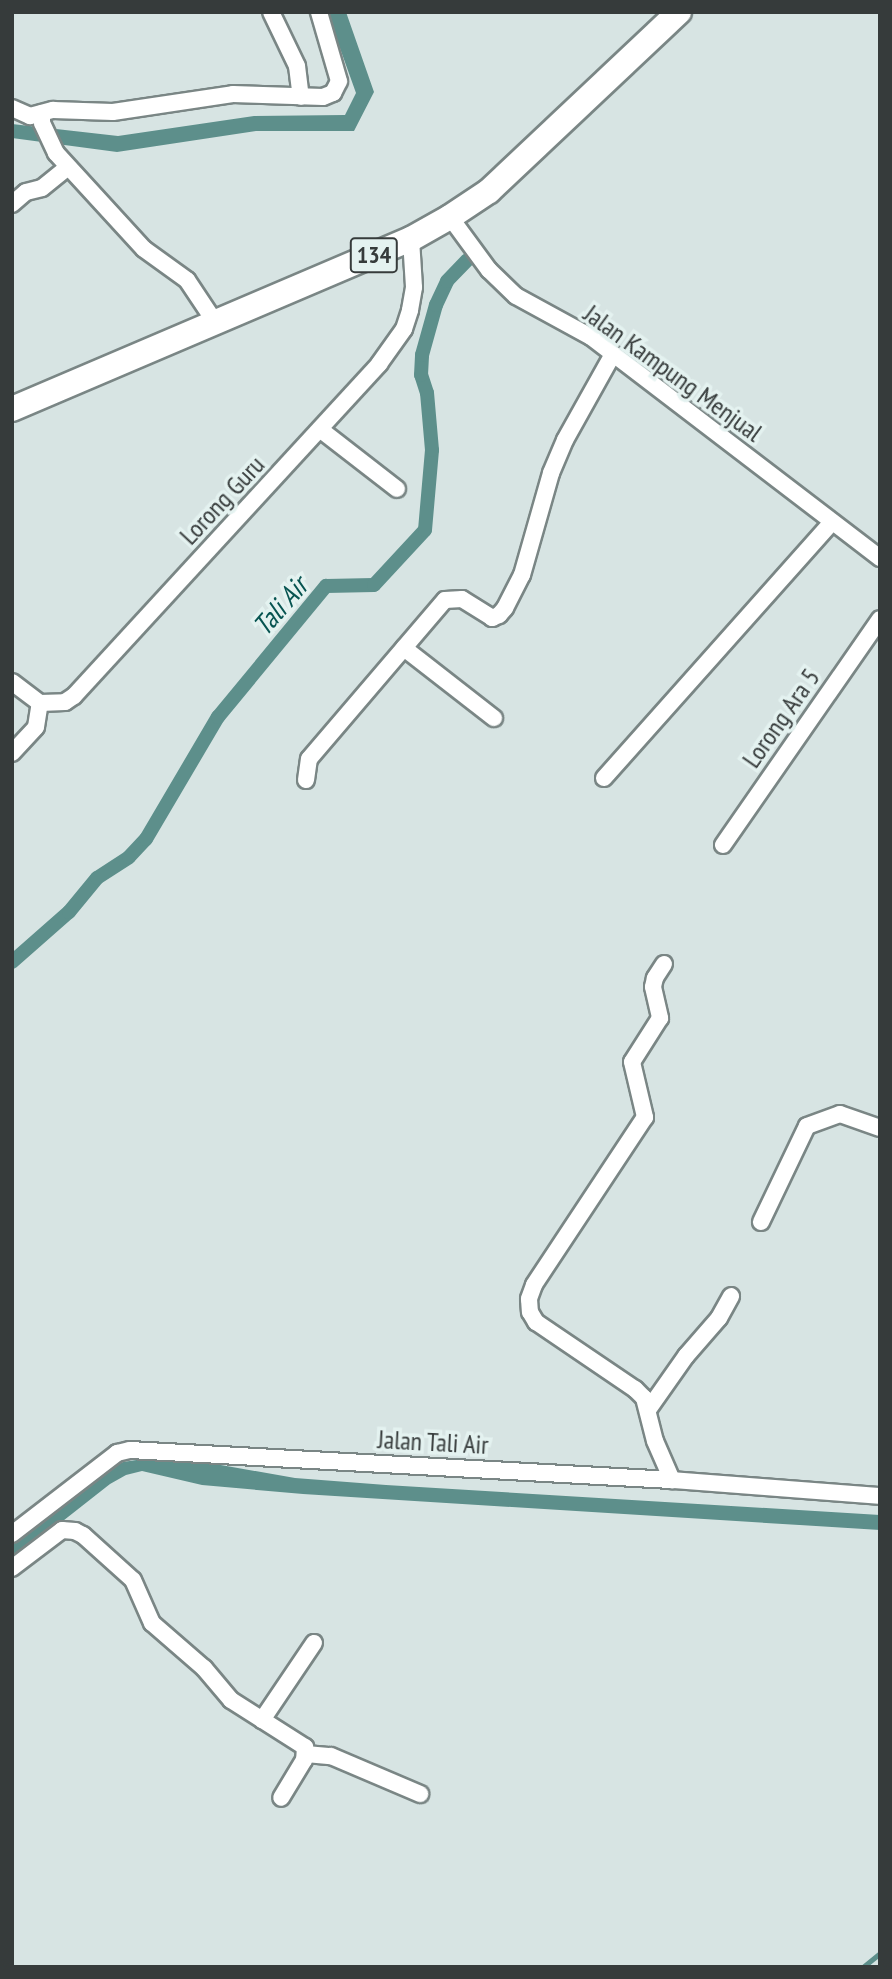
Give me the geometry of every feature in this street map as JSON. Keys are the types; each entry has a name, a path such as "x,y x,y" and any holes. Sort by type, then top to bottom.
{"main road":[{"name":"134","path":"12,409 411,239 450,217 489,191 679,12"}],"street":[{"path":"271,12 297,66 301,97"},
{"path":"13,109 24,116 42,118 61,110 113,112 233,93 323,97 333,93 339,81 318,12"},
{"path":"42,118 53,148 68,167 144,249 187,279 215,322"},
{"path":"12,204 26,192 42,188 68,167"},
{"name":"Jalan Kampung Menjual","path":"450,217 489,270 516,296 591,337 880,558"},
{"name":"Lorong Guru","path":"40,703 54,705 75,696 379,364 404,329 414,287 411,239"},
{"path":"306,780 309,759 444,600 462,599 492,618 505,608 522,575 551,473 565,440 613,354"},
{"path":"321,430 397,489"},
{"path":"604,778 832,522"},
{"name":"Lorong Ara 5","path":"723,845 880,619"},
{"path":"404,648 494,718"},
{"path":"12,682 40,703 36,727 12,753"},
{"path":"664,964 653,987 660,1018 635,1056 632,1069 644,1104 645,1117 534,1285 529,1299 530,1312 536,1322 635,1389 644,1398 655,1441 672,1480"},
{"path":"761,1222 807,1126 840,1114 880,1128"},
{"path":"648,1410 686,1356 719,1318 731,1296"},
{"name":"Jalan Tali Air","path":"12,1534 117,1453 130,1450 672,1480 880,1496"},
{"path":"12,1568 62,1530 83,1535 133,1580 152,1623 204,1668 231,1700 299,1742 306,1754"},
{"path":"262,1720 314,1643"},
{"path":"306,1754 331,1756 420,1794"},
{"path":"281,1798 306,1754"}],"water":[{"path":"327,12 346,12 374,92 354,131 256,131 117,152 12,138 12,124 118,136 254,116 345,115 356,93"},
{"path":"187,1459 295,1478 386,1485 880,1515 880,1530 303,1494 202,1485 142,1471 126,1475 110,1484 12,1561 12,1545 63,1503 106,1471 123,1462"}],"waterway":[{"name":"Tali Air","path":"12,962 69,912 97,878 129,857 146,839 218,717 326,586 374,585 425,530 432,450 427,393 421,375 422,355 436,305 447,281 467,260"},
{"path":"863,1967 880,1953"}]}
